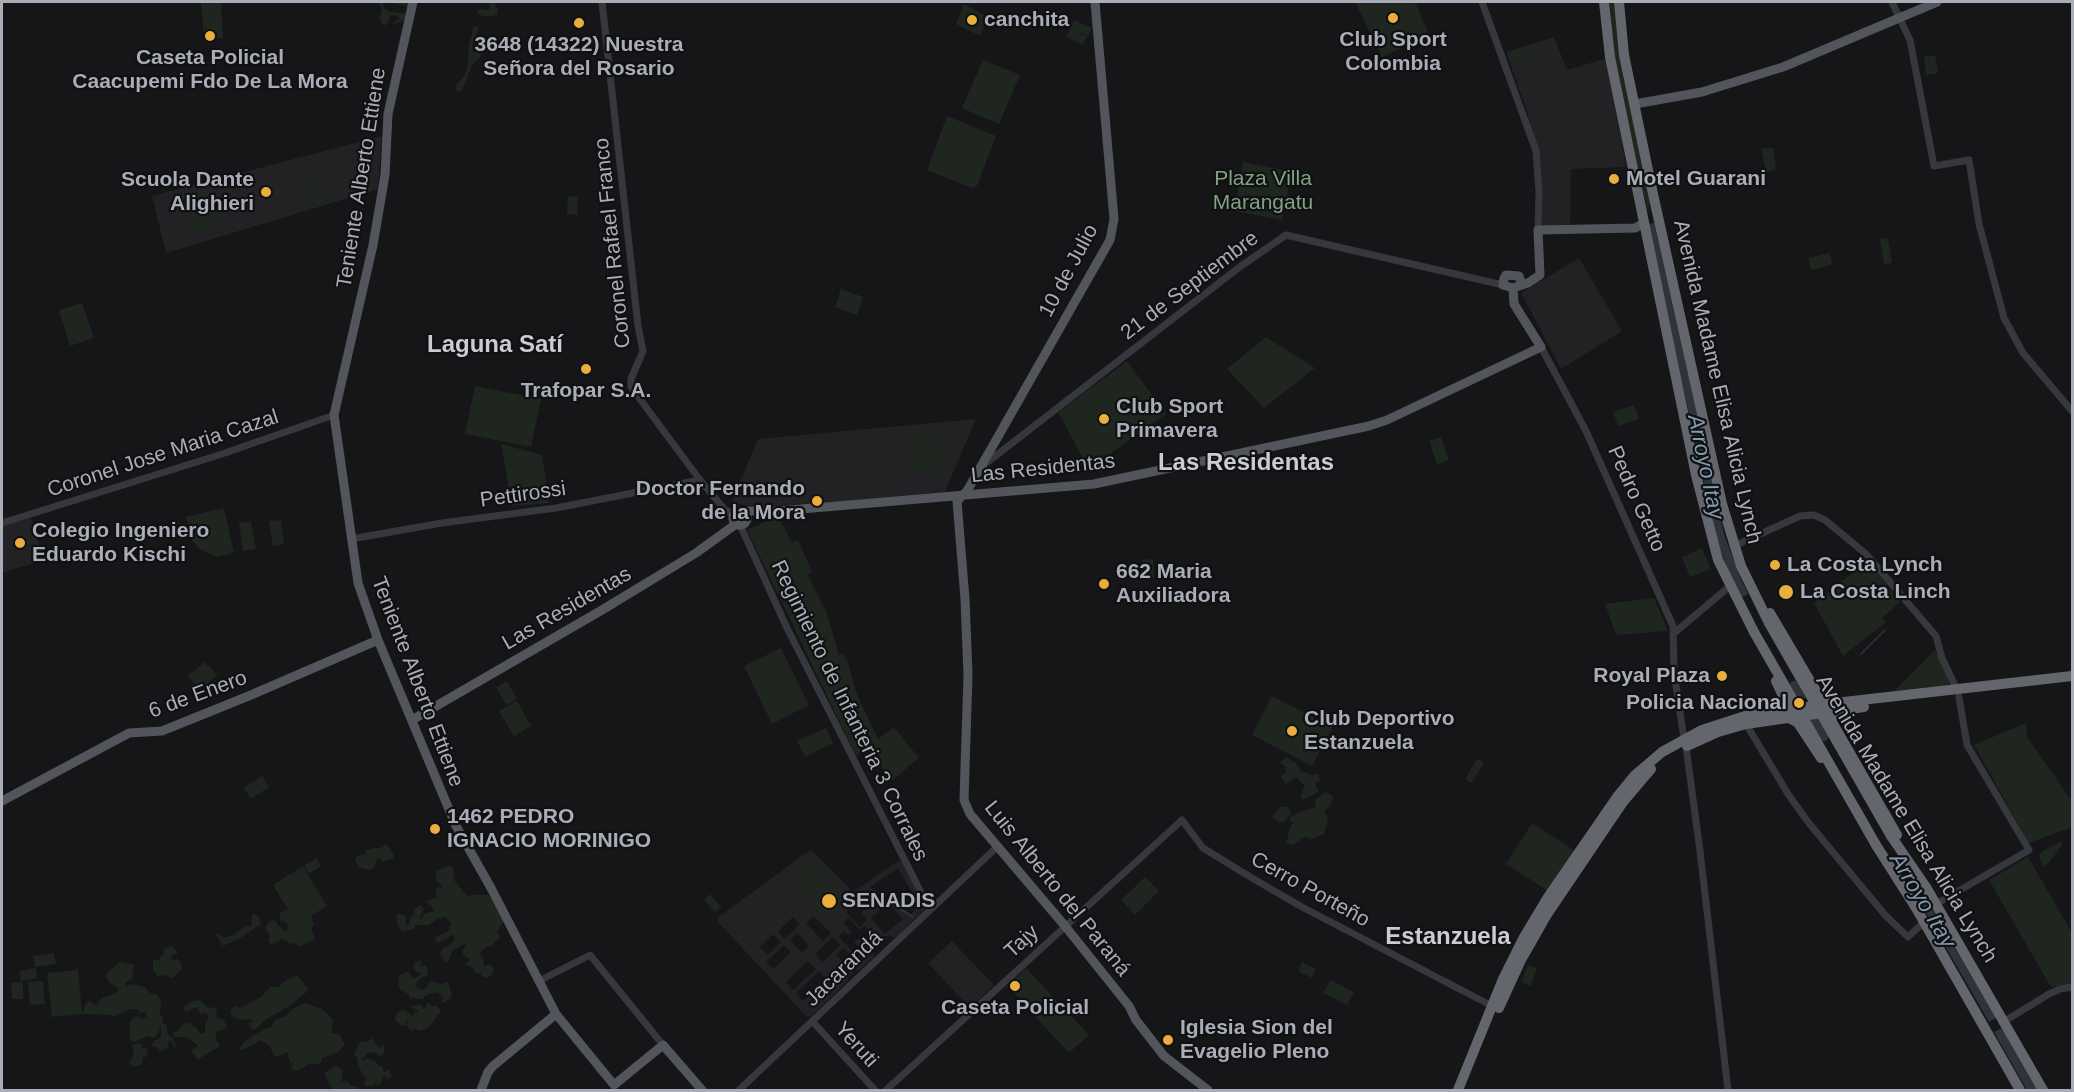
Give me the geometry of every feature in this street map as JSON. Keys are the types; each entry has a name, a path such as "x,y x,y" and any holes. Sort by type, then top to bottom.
{"highway":[{"name":"Avenida Madame Elisa Alicia Lynch","path":"1606,2 1609,18 1606,29 1698,485 1712,539 1730,586 1876,845 1924,922 1995,1026 2043,1090"},
{"name":"Avenida Madame Elisa Alicia Lynch","path":"1619,2 1624,55 1653,194 1722,504 1734,546 1769,623 1891,836 1936,904 1995,1026 2020,1090"},
{"path":"1644,223 1649,214 1653,194"},
{"path":"1754,594 1765,605 1815,691 1837,707"},
{"path":"1738,602 1747,628 1785,697 1785,707 1781,714"},
{"path":"1958,694 2073,676"},
{"path":"1685,743 1702,730 1735,718 2073,683"},
{"path":"1837,707 1832,715 1832,722 1926,887"},
{"path":"1466,1090 1524,937 1548,897 1617,797 1647,763 1685,743 1781,714 1791,718 1798,723 1820,756 1877,855 1898,879"},
{"path":"1458,1090 1496,1007"}],"main road":[{"name":"Teniente Alberto Ettiene","path":"413,2 388,114 385,175 373,245 334,415 358,583 378,640 456,826 556,1014 614,1085 663,1045"},
{"name":"10 de Julio","path":"961,496 967,491 1106,248 1113,230 1114,219 1095,2"},
{"path":"1635,104 1702,92 1783,67 1937,2"},
{"path":"1510,284 1534,279 1540,273 1538,230 1635,228 1644,223"},
{"name":"Pedro Getto","path":"1534,279 1519,276 1521,282 1510,284 1514,304 1541,347"},
{"name":"Las Residentas","path":"737,512 778,511 1100,483 1369,426 1387,420 1541,347"},
{"name":"Luis Alberto del Paraná","path":"961,496 957,501 965,600 968,688 964,800 970,814 1065,926 1129,1006 1136,1020 1164,1056 1208,1090"},
{"name":"Las Residentas","path":"412,720 602,610 740,524 778,511"},
{"path":"737,512 745,513 747,518 740,524"},
{"name":"6 de Enero","path":"2,801 129,733 162,731 378,640"},
{"path":"481,1090 493,1066 556,1014"},
{"path":"663,1045 702,1090"}],"street":[{"name":"Coronel Rafael Franco","path":"602,2 638,326 643,351 631,387 725,510 737,512"},
{"path":"1482,2 1536,151 1539,192 1538,230"},
{"path":"1892,2 1911,46 1934,166 1969,160 1977,214 2004,318 2023,353 2073,411"},
{"name":"21 de Septiembre","path":"980,467 1241,266 1286,235 1486,280 1491,278 1510,284"},
{"name":"Pedro Getto","path":"1541,347 1586,431 1673,626 1674,672 1700,850 1728,1090"},
{"name":"Coronel Jose Maria Cazal","path":"2,523 203,460 334,415"},
{"name":"Pettirossi","path":"351,539 555,508 700,480"},
{"path":"1734,546 1800,516 1814,515 1825,520 1866,554 1936,636 1942,658 1958,694 1967,744 2029,850 1936,904"},
{"name":"Regimiento de Infanteria 3 Corrales","path":"740,524 787,628 930,910"},
{"path":"1674,634 1730,586"},
{"path":"1746,724 1778,779 1808,822 1885,915 1908,937 1924,922"},
{"name":"Cerro Porteño","path":"1182,820 1203,848 1252,878 1302,907 1496,1007"},
{"name":"Tajy","path":"886,1090 1182,820"},
{"name":"Jacarandá","path":"739,1090 998,847"},
{"path":"539,981 590,955 663,1045"},
{"path":"1995,1026 2055,992 2073,987"},
{"name":"Yeruti","path":"813,1022 875,1090"}],"shaded area":[{"path":"1554,37 1567,70 1607,58 1626,167 1571,169 1570,228 1543,229 1528,114 1506,52"},
{"name":"Scuola Dante Alighieri","path":"382,136 378,189 166,253 152,196"},
{"path":"1579,258 1622,331 1561,369 1521,293"},
{"path":"976,419 945,492 769,507 734,504 732,501 758,439"},
{"name":"Colegio Ingeniero Eduardo Kischi","path":"31,518 44,560 2,573 2,525"},
{"path":"809,851 813,852 853,892 898,861 902,862 927,907 896,937 885,936 873,947 874,957 848,977 848,981 810,1017 806,1016 717,921 717,918","holes":["898,868 920,906 911,914 870,887","859,900 867,907 861,913 867,920 860,927 846,912","888,903 903,919 885,934 871,918","814,916 831,933 823,941 806,923","793,917 799,925 784,939 778,931","849,918 860,930 865,926 870,933 854,942 860,948 854,953 838,936 844,931 848,935 852,932 843,923","797,933 809,946 802,953 790,940","773,934 781,942 768,955 760,947","833,937 840,945 823,962 815,954","784,945 791,952 774,969 766,962","844,948 859,964 852,971 836,955","808,961 816,969 793,990 786,982","819,971 827,980 803,1001 796,993"]},
{"path":"952,941 994,985 970,1008 928,963"}],"green space":[{"path":"201,2 221,2 223,38 204,39"},
{"path":"378,2 387,2 383,4 384,8 390,12 405,13 407,16 405,20 393,25 400,18 394,15 390,16 384,26 381,23 382,20 375,22 379,20 382,9"},
{"path":"387,2 409,2 409,5 406,7"},
{"path":"490,2 495,2 497,15 487,17 478,14 477,9 489,10"},
{"name":"Club Sport Colombia","path":"1355,2 1415,2 1429,35 1382,57"},
{"path":"1610,2 1616,2 1650,198 1648,214 1612,45"},
{"name":"canchita","path":"964,4 988,17 980,36 956,24"},
{"path":"1074,20 1092,28 1088,36 1074,30 1087,37 1083,45 1066,37"},
{"path":"474,26 479,28 472,47 473,51 481,53 480,58 472,65 462,91 458,92 455,89 467,69 469,45"},
{"path":"1538,44 1541,55 1512,64 1509,53"},
{"path":"1935,55 1938,73 1926,75 1924,57"},
{"path":"983,60 1020,75 999,124 962,108"},
{"path":"947,116 996,136 977,186 972,188 927,170"},
{"path":"1773,147 1776,169 1766,172 1761,149"},
{"name":"Plaza Villa Marangatu","path":"1243,162 1292,172 1282,220 1234,211"},
{"path":"324,177 330,201 314,205 308,181"},
{"path":"208,189 217,227 191,234 181,196"},
{"path":"568,196 578,197 577,215 567,214"},
{"path":"1888,238 1892,263 1884,264 1880,239"},
{"path":"1830,253 1832,265 1811,270 1808,258"},
{"path":"841,289 863,297 857,315 835,307"},
{"path":"82,303 94,338 70,346 59,310"},
{"path":"1266,337 1315,368 1264,408 1227,369"},
{"path":"1127,361 1166,414 1089,469 1059,412"},
{"path":"475,386 541,399 531,447 465,434"},
{"path":"1634,405 1639,419 1618,426 1613,412"},
{"path":"913,432 946,439 937,478 904,471"},
{"path":"1441,437 1449,460 1437,464 1429,441"},
{"path":"501,444 542,455 549,503 512,506"},
{"path":"883,451 891,467 882,472 873,455"},
{"path":"224,508 234,553 216,557 200,549 192,541 186,517"},
{"path":"778,516 792,543 798,540 812,572 807,574 827,614 839,655 843,654 848,662 856,692 878,739 894,727 919,758 890,782 871,746 856,756 747,530"},
{"path":"281,520 284,544 273,546 269,521"},
{"path":"251,521 256,549 243,551 239,523"},
{"path":"1702,548 1711,569 1690,577 1682,557"},
{"path":"1153,559 1154,578 1143,579 1142,560"},
{"path":"1868,561 1900,602 1882,618 1886,622 1843,656 1814,603"},
{"path":"1654,598 1668,631 1616,635 1605,604"},
{"path":"781,648 809,705 772,724 744,666"},
{"path":"1935,650 1950,678 1949,685 1894,691"},
{"path":"205,662 217,675 200,690 188,676"},
{"path":"507,681 517,699 506,705 496,687"},
{"name":"Club Deportivo Estanzuela","path":"1272,696 1333,727 1312,766 1252,735"},
{"path":"517,701 531,726 514,736 499,711"},
{"path":"2026,723 2027,737 2072,801 2072,827 2029,843 1974,745"},
{"path":"826,728 833,743 805,757 797,741"},
{"path":"1286,757 1297,764 1300,771 1313,775 1318,774 1320,780 1315,783 1319,792 1303,800 1300,797 1305,785 1297,777 1285,784 1281,776 1286,772 1285,766 1280,763"},
{"path":"1477,759 1484,762 1472,783 1465,779"},
{"path":"262,776 269,787 251,799 244,788"},
{"path":"1326,791 1333,797 1330,807 1324,810 1328,819 1324,834 1312,839 1305,837 1293,845 1286,844 1290,827 1294,823 1289,821 1291,817 1316,807 1315,800"},
{"path":"1280,807 1288,807 1291,813 1281,823 1272,817"},
{"path":"1532,823 1574,850 1548,891 1506,864"},
{"path":"2061,841 2062,845 2044,867 2039,857 2041,852"},
{"path":"386,844 394,858 383,862 378,857 374,868 369,870 358,867 355,859 357,856 366,854 365,850 381,848"},
{"path":"2028,857 2072,933 2072,983 2051,987 1989,880"},
{"path":"316,858 321,866 309,874 304,866"},
{"path":"808,859 849,898 828,920 788,880"},
{"path":"450,865 453,867 454,880 465,894 469,897 489,895 504,921 497,931 500,937 480,954 484,966 489,964 494,968 488,978 481,976 481,973 476,974 473,968 465,965 470,959 463,955 467,943 453,950 448,962 445,962 440,952 455,941 453,935 438,943 434,938 447,932 450,928 451,923 445,917 429,925 416,925 414,929 402,932 398,926 396,917 398,914 406,915 406,926 414,910 420,905 424,908 420,918 422,919 424,914 434,911 432,906 425,902 437,899 435,892 437,887 442,886 436,880 436,871"},
{"path":"303,866 327,906 311,916 314,925 311,928 315,939 301,946 282,939 271,945 268,939 270,936 265,928 268,923 274,919 286,932 288,926 287,923 280,921 280,913 288,909 273,885"},
{"path":"1145,877 1159,891 1135,915 1121,900"},
{"path":"710,894 721,907 715,912 704,900"},
{"path":"254,914 259,917 261,924 239,939 223,946 216,935 218,933 223,938 250,926 251,917"},
{"path":"171,946 177,954 171,956 172,960 178,959 183,968 172,978 157,976 153,970 153,961 155,959 160,961 160,957 164,955 163,950"},
{"path":"54,953 56,964 35,967 33,956"},
{"path":"420,960 422,963 420,967 425,965 427,967 428,975 418,980 415,987 423,990 432,981 440,984 448,982 452,995 450,999 442,1003 444,997 439,997 441,994 435,992 426,995 423,999 414,997 411,1000 408,994 400,989 399,976 408,971 413,979 420,975 420,972 416,972 413,967 415,962"},
{"path":"120,962 134,965 132,979 125,983 127,986 132,984 145,987 150,993 157,994 161,1000 160,1014 163,1024 166,1024 168,1034 177,1049 169,1040 167,1048 163,1051 152,1046 154,1041 161,1037 161,1027 155,1038 148,1036 134,1042 130,1040 130,1021 136,1016 142,1019 147,1016 145,1012 140,1013 137,1009 129,1009 114,1017 82,1014 52,1017 47,973 78,970 82,1013 87,1002 90,1001 96,1006 102,997 118,991 106,976"},
{"path":"1302,962 1316,969 1312,978 1298,971"},
{"path":"1528,965 1537,968 1531,986 1521,982"},
{"path":"36,968 37,978 21,981 19,971"},
{"path":"1026,968 1089,1035 1069,1053 1007,986"},
{"path":"297,975 309,990 257,1028 253,1030 249,1027 253,1021 250,1019 240,1020 232,1016 230,1010 236,1006 240,1008 262,996 270,987 279,987"},
{"path":"1331,980 1354,992 1347,1005 1323,993"},
{"path":"43,981 45,1004 30,1005 28,982"},
{"path":"23,982 23,999 12,999 11,983"},
{"path":"200,1000 207,1007 216,1008 217,1018 224,1020 227,1028 216,1032 216,1039 220,1046 197,1060 191,1050 198,1046 187,1037 173,1037 173,1031 176,1032 185,1023 189,1023 197,1028 200,1034 205,1033 205,1024 209,1018 206,1013 200,1014 197,1007 186,1012 182,1008 193,1001"},
{"path":"428,1002 432,1007 436,1005 441,1011 429,1027 420,1031 415,1029 411,1031 407,1026 408,1022 406,1021 407,1025 403,1026 396,1021 395,1016 401,1010 413,1016 419,1011 410,1007 420,1004 424,1009"},
{"path":"304,1003 322,1009 333,1019 332,1033 339,1034 345,1044 338,1052 322,1058 321,1063 316,1065 310,1063 295,1071 291,1068 293,1063 290,1063 287,1052 277,1057 274,1056 270,1047 261,1040 243,1050 239,1049 245,1041 264,1029 270,1028 276,1019 286,1016"},
{"path":"372,1038 379,1048 384,1044 384,1053 379,1057 376,1053 369,1052 362,1059 364,1061 368,1058 375,1061 382,1066 384,1072 389,1069 392,1077 387,1080 385,1076 383,1077 380,1085 376,1085 375,1082 372,1086 366,1086 364,1084 367,1078 357,1064 358,1060 354,1054 360,1042"},
{"path":"137,1043 148,1051 146,1057 142,1058 141,1065 134,1067 129,1063 134,1055 132,1046"},
{"path":"336,1065 343,1071 341,1081 357,1086 358,1090 332,1089 324,1073"}],"water":[{"path":"1654,223 1724,534 1740,577 1795,695 1729,574 1715,534 1648,224"},
{"path":"1928,902 1996,1018 1989,1022 1922,906"},
{"path":"2002,1028 2038,1090 2027,1090 1994,1032"}],"pier":[{"path":"1751,593 1804,693 1796,698 1738,599"},
{"path":"1822,725 1923,887 1911,893 1894,868 1814,727"}],"waterway":[{"path":"1861,654 1885,630"},
{"name":"Arroyo Itay","path":"1794,685 1801,698"},
{"name":"Arroyo Itay","path":"1815,722 1824,737"},
{"path":"859,892 889,902 913,917"}],"place":[{"name":"Club Sport Colombia","path":"1393,18"},
{"name":"canchita","path":"972,20"},
{"name":"3648 (14322) Nuestra Señora del Rosario","path":"579,23"},
{"name":"Caseta Policial Caacupemi Fdo De La Mora","path":"210,36"},
{"name":"Motel Guarani","path":"1614,179"},
{"name":"Scuola Dante Alighieri","path":"266,192"},
{"name":"Trafopar S.A.","path":"586,369"},
{"name":"Club Sport Primavera","path":"1104,419"},
{"name":"Doctor Fernando de la Mora","path":"817,501"},
{"name":"Colegio Ingeniero Eduardo Kischi","path":"20,543"},
{"name":"La Costa Lynch","path":"1775,565"},
{"name":"662 Maria Auxiliadora","path":"1104,584"},
{"name":"La Costa Linch","path":"1786,592"},
{"name":"Royal Plaza","path":"1722,676"},
{"name":"Policia Nacional","path":"1799,703"},
{"name":"Club Deportivo Estanzuela","path":"1292,731"},
{"name":"1462 PEDRO IGNACIO MORINIGO","path":"435,829"},
{"name":"SENADIS","path":"829,901"},
{"name":"Caseta Policial","path":"1015,986"},
{"name":"Iglesia Sion del Evagelio Pleno","path":"1168,1040"}],"district":[{"name":"Laguna Satí","path":"495,345"},
{"name":"Las Residentas","path":"1246,463"},
{"name":"Estanzuela","path":"1448,937"}]}
